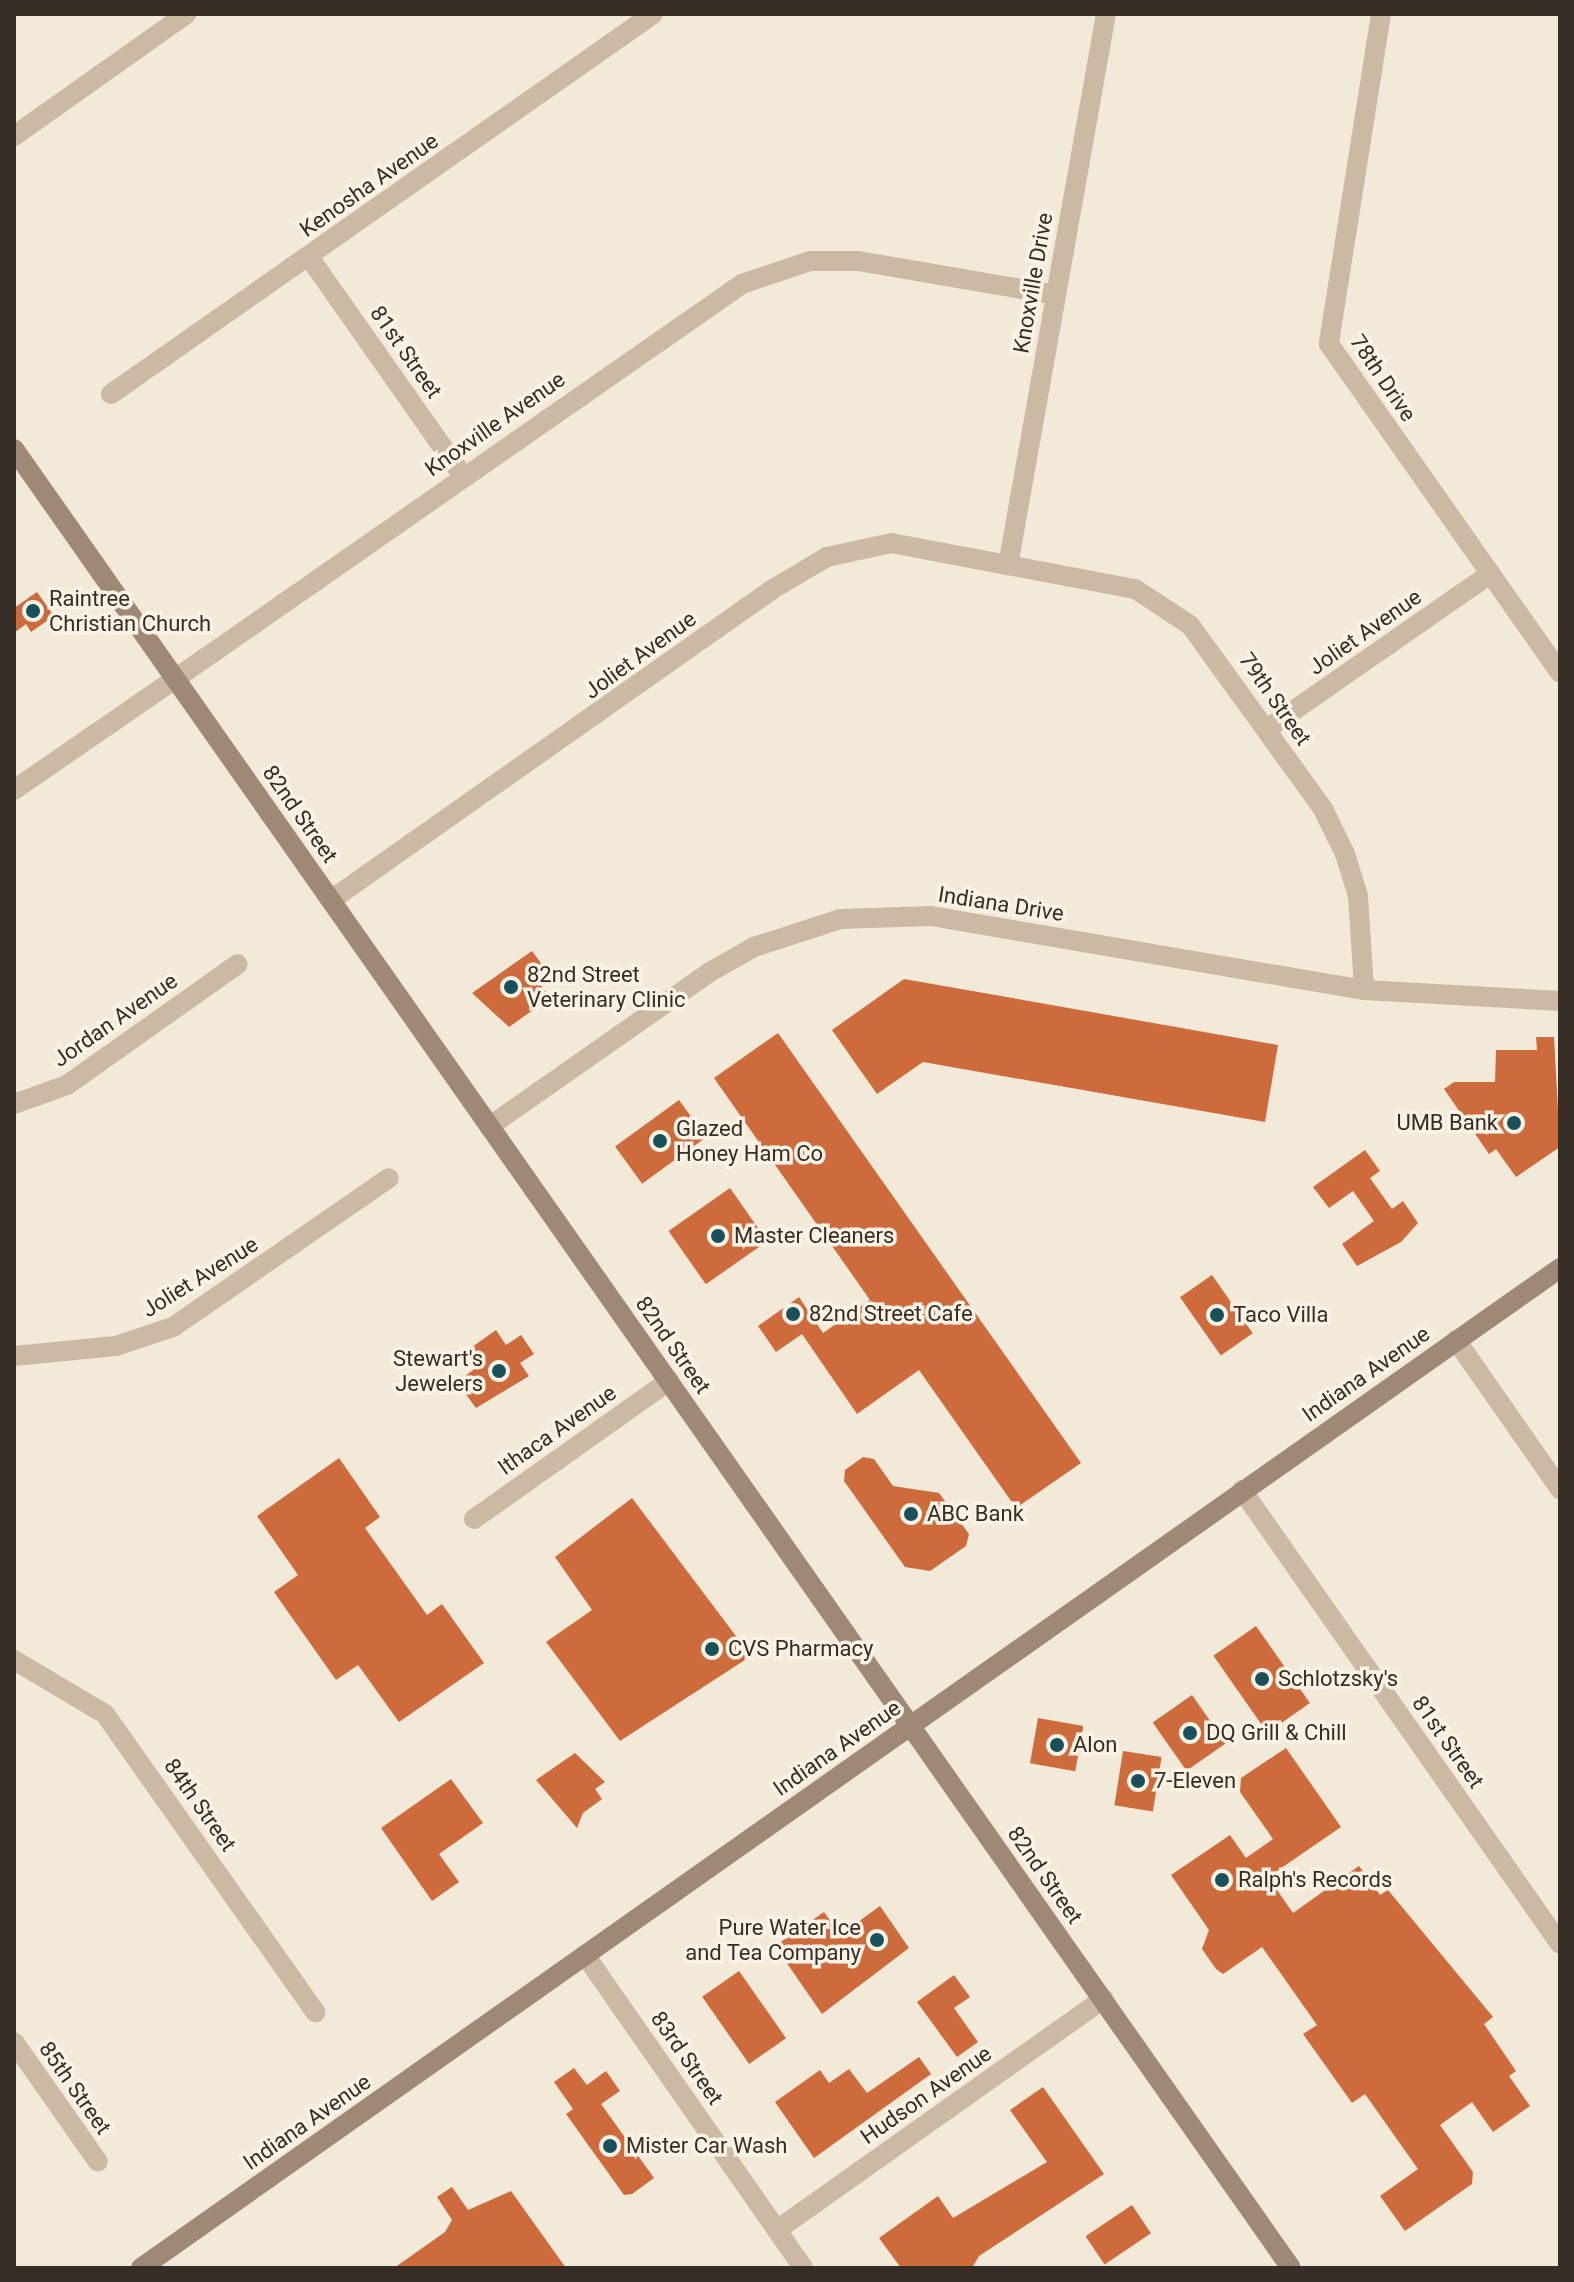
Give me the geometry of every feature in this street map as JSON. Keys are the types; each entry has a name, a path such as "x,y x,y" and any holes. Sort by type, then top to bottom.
{"main road":[{"name":"82nd Street","path":"14,449 1291,2268"},
{"name":"Indiana Avenue","path":"141,2268 1560,1268"}],"street":[{"path":"14,136 186,14"},
{"name":"Kenosha Avenue","path":"111,394 653,14"},
{"name":"Knoxville Drive","path":"1009,560 1106,14"},
{"name":"78th Drive","path":"1381,14 1329,344 1560,673"},
{"name":"81st Street","path":"309,257 463,476"},
{"name":"Knoxville Avenue","path":"14,790 713,301 773,271 810,261 858,261 1056,295"},
{"name":"Joliet Avenue","path":"331,900 803,570 891,543 1009,560"},
{"name":"79th Street","path":"1009,560 1135,589 1168,607 1205,641 1267,729 1345,854 1362,920 1364,990"},
{"name":"Joliet Avenue","path":"1267,729 1490,574"},
{"name":"Indiana Drive","path":"490,1126 710,972 765,942 840,919 931,916 1364,990 1560,1001"},
{"name":"Jordan Avenue","path":"14,1104 67,1085 238,964"},
{"name":"Joliet Avenue","path":"14,1356 116,1346 173,1327 389,1178"},
{"path":"1456,1340 1560,1489"},
{"name":"Ithaca Avenue","path":"474,1519 669,1381"},
{"name":"81st Street","path":"1242,1490 1560,1944"},
{"name":"84th Street","path":"14,1660 105,1714 315,2012"},
{"name":"83rd Street","path":"585,1955 803,2268"},
{"name":"Hudson Avenue","path":"777,2230 1103,1999"},
{"name":"85th Street","path":"14,2042 98,2162"}],"building":[{"name":"Raintree Christian Church","path":"37,592 54,616 31,632 26,624 14,633 14,608"},
{"name":"82nd Street Veterinary Clinic","path":"532,951 548,973 538,981 550,998 509,1027 472,993"},
{"path":"904,979 1278,1045 1265,1122 923,1062 877,1094 832,1030"},
{"path":"778,1033 1081,1463 1016,1508 919,1370 857,1414 802,1334 776,1352 758,1326 799,1297 823,1333 870,1300 714,1078"},
{"name":"UMB Bank","path":"1536,1037 1554,1037 1560,1147 1516,1177 1496,1149 1489,1154 1444,1089 1454,1082 1495,1082 1496,1050 1537,1050"},
{"name":"Glazed Honey Ham Co","path":"679,1100 706,1137 642,1184 615,1146"},
{"path":"1365,1150 1380,1171 1370,1178 1392,1209 1403,1201 1418,1223 1401,1242 1357,1266 1342,1244 1374,1221 1353,1191 1329,1208 1313,1187"},
{"name":"Master Cleaners","path":"730,1188 767,1241 706,1284 669,1231"},
{"name":"Taco Villa","path":"1212,1275 1253,1333 1221,1356 1180,1297"},
{"name":"Stewart's Jewelers","path":"496,1330 506,1345 521,1335 534,1354 520,1363 529,1376 476,1408 457,1382 476,1368 465,1352"},
{"name":"ABC Bank","path":"863,1457 874,1459 893,1486 939,1493 969,1534 966,1546 930,1571 905,1567 844,1481 845,1470"},
{"path":"339,1458 380,1517 365,1528 427,1615 442,1604 484,1663 399,1722 358,1665 336,1680 274,1592 298,1575 257,1516"},
{"path":"632,1498 751,1656 620,1741 546,1642 592,1610 555,1557"},
{"name":"Schlotzsky's","path":"1256,1626 1310,1703 1267,1733 1213,1656"},
{"name":"DQ Grill & Chill","path":"1192,1695 1226,1743 1187,1771 1153,1723"},
{"name":"Alon","path":"1038,1718 1083,1726 1075,1771 1030,1763"},
{"path":"1286,1748 1341,1827 1268,1877 1293,1913 1359,1866 1380,1895 1388,1890 1493,2017 1484,2024 1516,2071 1509,2076 1530,2106 1493,2132 1472,2102 1440,2125 1473,2172 1472,2184 1405,2231 1380,2196 1418,2169 1365,2094 1352,2103 1303,2034 1317,2025 1262,1947 1223,1974 1216,1969 1202,1949 1209,1930 1171,1875 1230,1835 1246,1858 1273,1839 1240,1792 1241,1778"},
{"name":"7-Eleven","path":"1123,1751 1162,1757 1153,1811 1114,1805"},
{"path":"575,1753 605,1782 595,1789 602,1799 583,1813 577,1828 536,1780"},
{"path":"451,1779 483,1823 439,1854 459,1882 432,1901 381,1828"},
{"path":"880,1906 909,1948 822,2014 775,1946 824,1912 840,1935"},
{"path":"739,1971 786,2038 749,2064 702,1997"},
{"path":"954,1975 970,1997 954,2008 978,2042 957,2057 917,2002"},
{"path":"919,2057 931,2074 814,2158 775,2102 820,2070 829,2083 849,2069 867,2093"},
{"name":"Mister Car Wash","path":"574,2068 587,2085 606,2071 620,2091 601,2104 654,2178 632,2194 624,2195 566,2114 573,2109 554,2082"},
{"path":"1043,2087 1104,2174 979,2256 972,2268 901,2268 879,2238 938,2196 953,2218 1047,2162 1010,2110"},
{"path":"452,2187 468,2210 511,2191 566,2268 394,2268 445,2232 452,2220 437,2197"},
{"path":"1132,2205 1151,2233 1105,2265 1086,2236"}],"place":[{"name":"Raintree Christian Church","path":"33,611"},
{"name":"82nd Street Veterinary Clinic","path":"511,987"},
{"name":"UMB Bank","path":"1514,1123"},
{"name":"Glazed Honey Ham Co","path":"660,1141"},
{"name":"Master Cleaners","path":"718,1236"},
{"name":"82nd Street Cafe","path":"793,1314"},
{"name":"Taco Villa","path":"1217,1315"},
{"name":"Stewart's Jewelers","path":"499,1371"},
{"name":"ABC Bank","path":"911,1514"},
{"name":"CVS Pharmacy","path":"712,1649"},
{"name":"Schlotzsky's","path":"1262,1679"},
{"name":"DQ Grill & Chill","path":"1190,1733"},
{"name":"Alon","path":"1057,1745"},
{"name":"7-Eleven","path":"1138,1781"},
{"name":"Ralph's Records","path":"1222,1880"},
{"name":"Pure Water Ice and Tea Company","path":"877,1940"},
{"name":"Mister Car Wash","path":"610,2146"}]}
